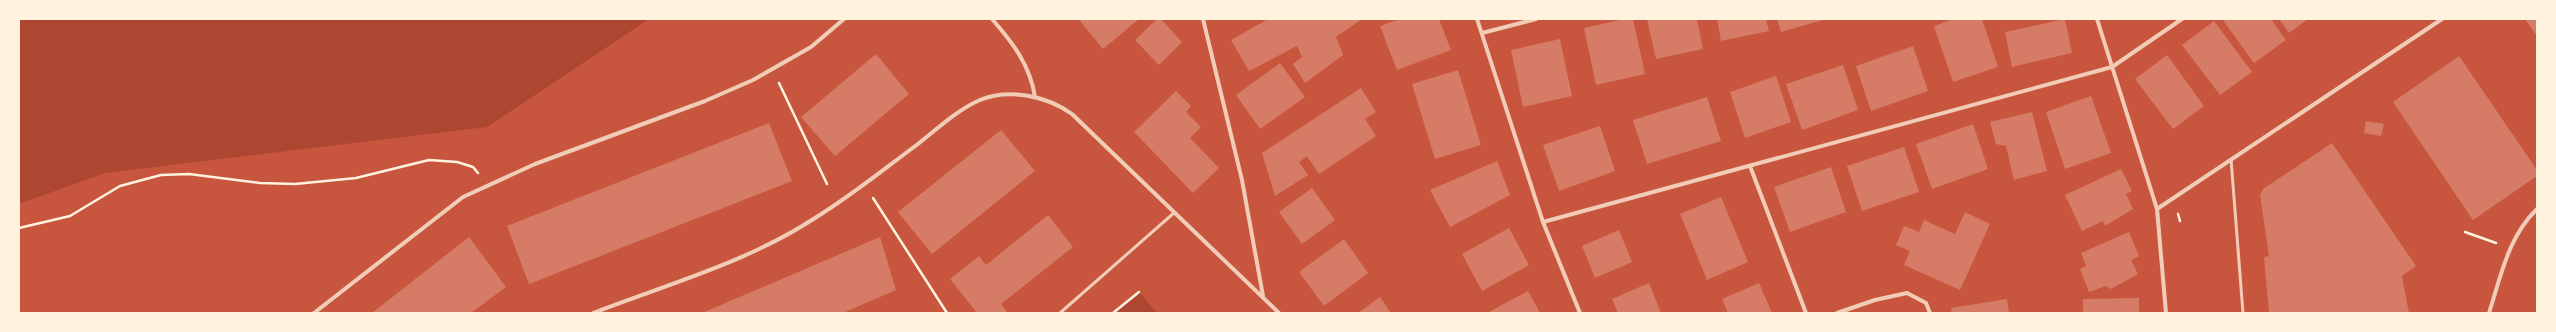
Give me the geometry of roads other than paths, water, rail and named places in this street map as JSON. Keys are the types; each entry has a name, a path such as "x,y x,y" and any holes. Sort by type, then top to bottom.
{"street":[{"path":"314,313 462,197 535,164 705,101 773,70 811,46 844,19"},
{"path":"992,19 1018,49 1028,71 1035,97"},
{"path":"1203,19 1242,180 1263,296"},
{"path":"1478,19 1542,222 1580,313"},
{"path":"1482,33 1536,19"},
{"path":"2097,19 2157,209 2166,313"},
{"path":"1542,222 2112,67 2182,19"},
{"path":"2157,209 2442,19"},
{"path":"593,313 691,278 790,234 864,184 940,127 980,101 1002,96 1035,97 1061,106 1072,114 1279,313"},
{"path":"1750,166 1806,313"},
{"path":"2489,313 2510,248 2524,222 2537,209"},
{"path":"1837,313 1875,300 1907,293 1926,304 1930,313"}],"lane":[{"path":"2231,159 2243,313"},
{"path":"1060,313 1175,212"}]}
